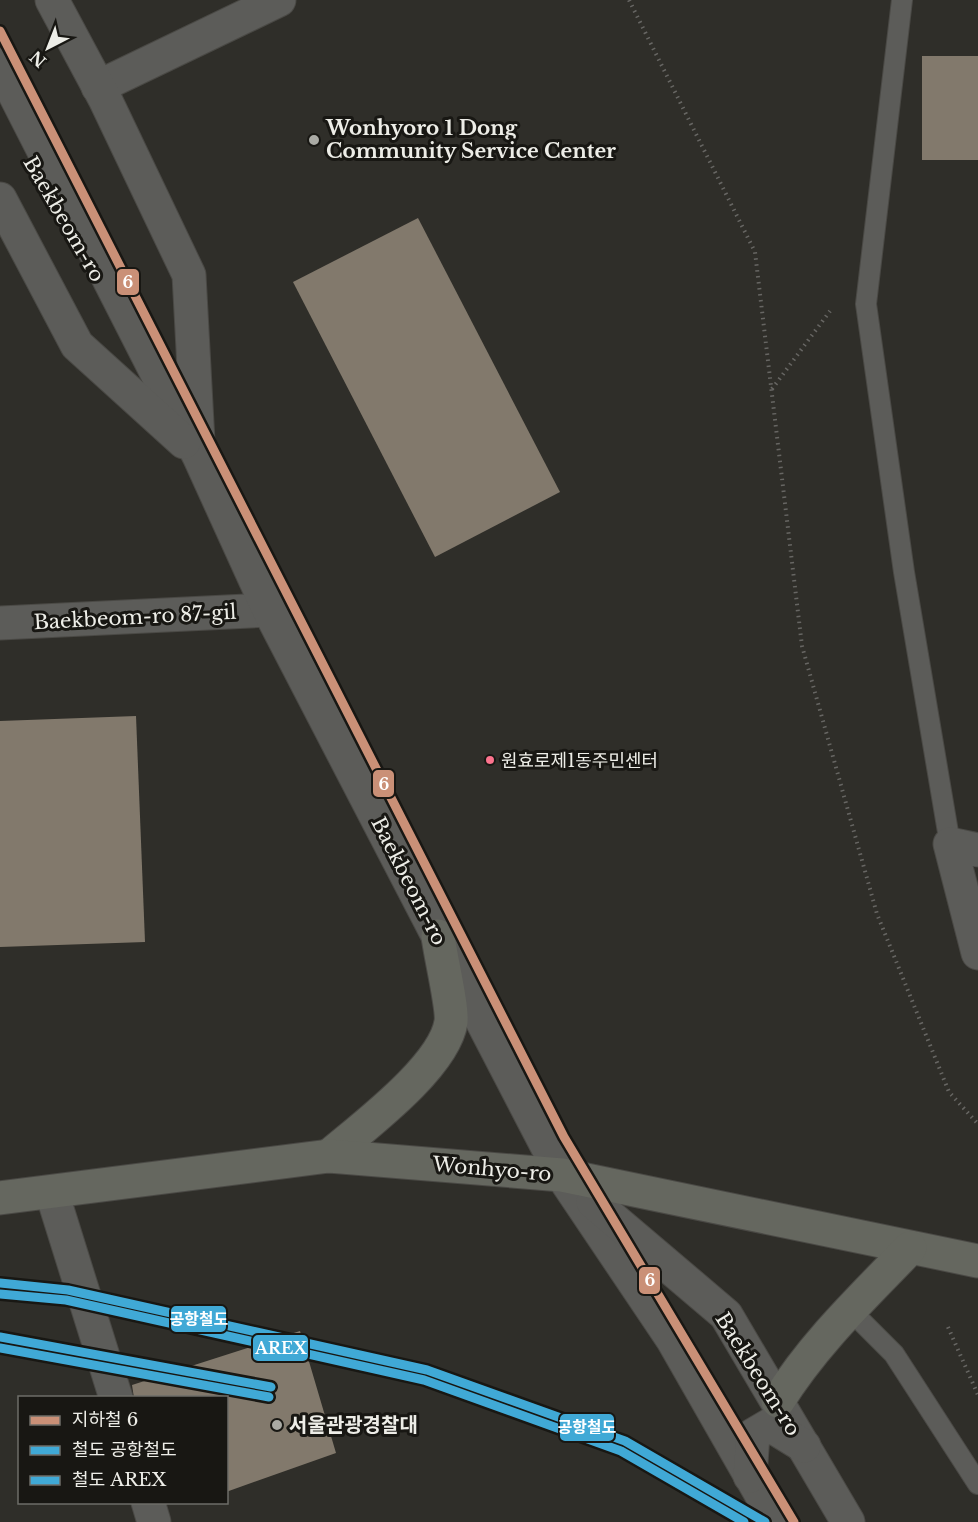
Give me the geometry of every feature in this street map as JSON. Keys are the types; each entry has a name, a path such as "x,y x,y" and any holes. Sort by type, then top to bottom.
{"main road":[{"path":"52,0 98,87 189,275 199,456"},
{"path":"98,87 279,0"},
{"name":"Baekbeom-ro","path":"0,65 199,456 269,610 562,1175 673,1340 777,1522"},
{"name":"Baekbeom-ro","path":"0,108 199,456"},
{"path":"0,199 76,345 199,456"},
{"name":"Baekbeom-ro 87-gil","path":"0,623 269,610"},
{"path":"964,847 978,953"},
{"path":"329,1156 399,1096 440,1048 451,1022 438,936"},
{"name":"Wonhyo-ro","path":"0,1198 329,1156 562,1175 978,1261"},
{"name":"Baekbeom-ro","path":"562,1175 726,1315 848,1522"},
{"path":"52,1193 115,1396"},
{"path":"778,1401 801,1364 910,1248"},
{"path":"750,1476 753,1435 770,1425 804,1446"},
{"path":"148,1504 154,1522"}],"lane":[{"path":"902,0 866,304 904,572 964,847"},
{"path":"850,1310 894,1354 978,1484"}],"path":[{"path":"629,0 755,252 802,646 874,903 949,1092 978,1124"},
{"path":"772,389 872,255"},
{"path":"948,1327 978,1395"}],"building":[{"path":"922,56 978,56 978,160 922,160"},
{"path":"418,218 560,492 435,557 293,282"},
{"path":"136,716 145,942 0,947 0,721"},
{"name":"서울관광경찰대","path":"300,1331 336,1453 228,1491 228,1396 134,1396 132,1385"}],"metro line":[{"name":"6","path":"0,31 564,1137 794,1522"}],"rail line":[{"name":"공항철도","path":"0,1283 68,1290 427,1370 625,1441 765,1522"},
{"name":"AREX","path":"0,1294 66,1300 424,1380 621,1451 744,1522"},
{"name":"공항철도","path":"0,1337 271,1387"},
{"name":"AREX","path":"0,1348 269,1397"}],"place":[{"name":"Wonhyoro 1 Dong Community Service Center","path":"314,140"},
{"name":"원효로제1동주민센터","path":"490,760"},
{"name":"서울관광경찰대","path":"277,1425"}]}
